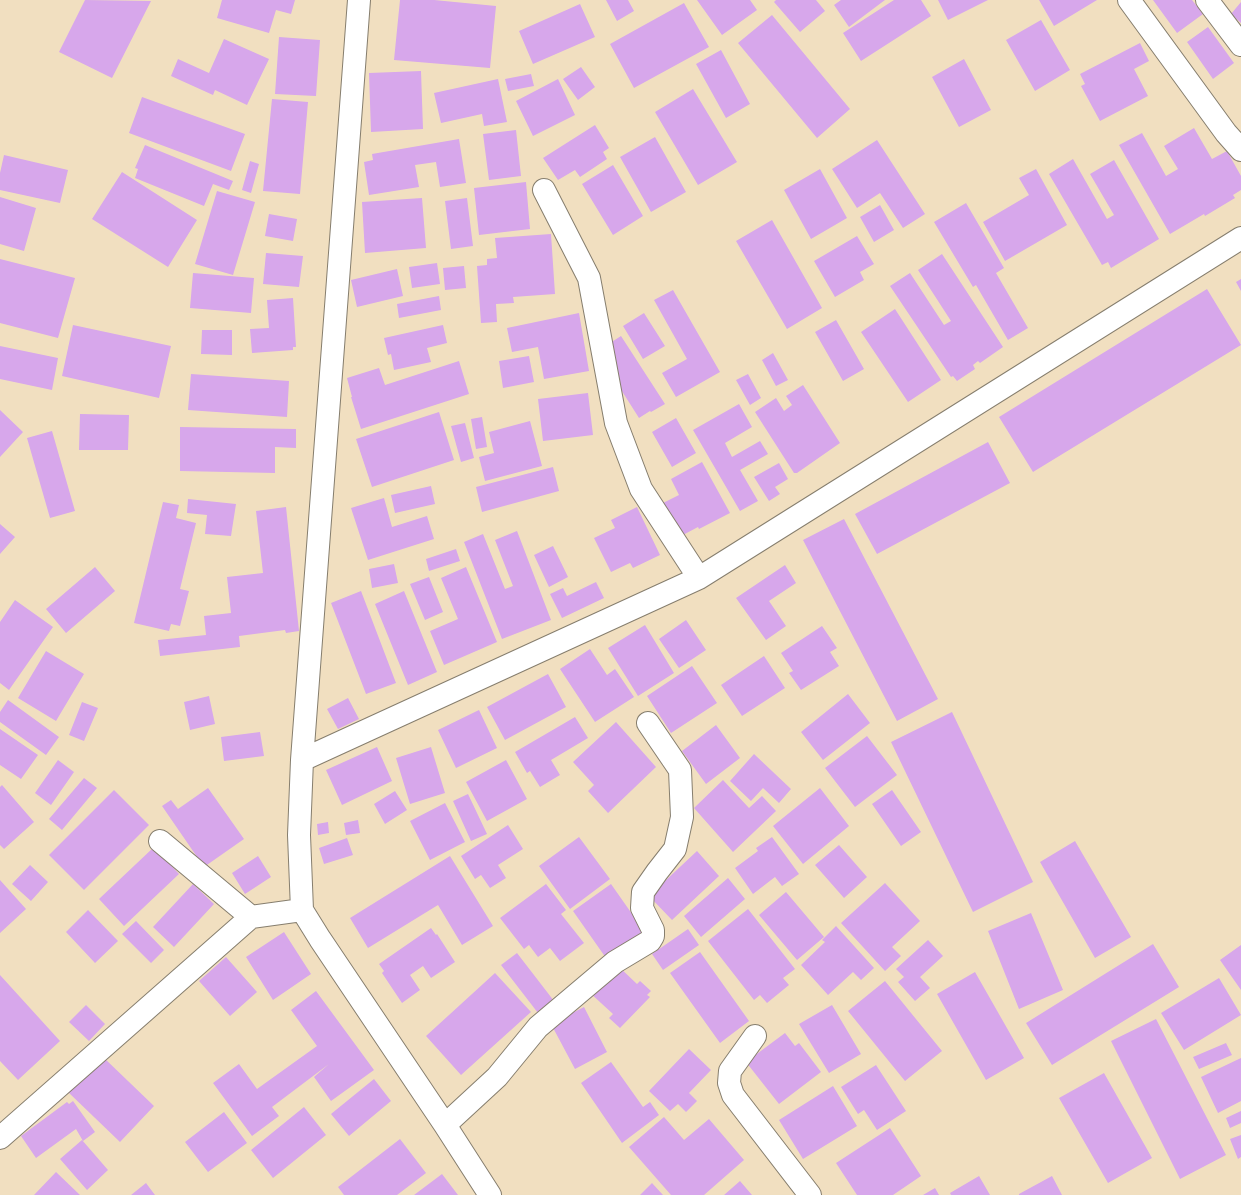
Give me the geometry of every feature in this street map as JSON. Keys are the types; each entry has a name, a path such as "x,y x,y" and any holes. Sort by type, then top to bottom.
{"street":[{"path":"359,0 302,760 299,835 302,910 490,1195"},
{"path":"1129,0 1226,133 1241,150"},
{"path":"1206,0 1241,45"},
{"path":"544,190 589,278 616,423 641,489 699,578"},
{"path":"302,760 699,578 1241,238"},
{"path":"445,1125 497,1077 538,1027 615,962 650,941 653,936 653,930 642,908 643,892 656,872 675,848 682,817 680,770 648,723"},
{"path":"160,841 251,917"},
{"path":"0,1138 251,917 302,910"},
{"path":"756,1036 730,1071 729,1083 733,1095 810,1195"}],"building":[{"path":"85,0 151,1 112,78 59,52"},
{"path":"222,0 295,0 291,14 276,10 269,33 217,18"},
{"path":"400,0 434,0 496,6 490,68 394,60"},
{"path":"606,0 628,0 634,11 617,21"},
{"path":"697,0 750,0 757,10 722,35"},
{"path":"776,0 816,0 825,11 800,32 774,2"},
{"path":"841,0 885,0 849,27 834,5"},
{"path":"894,0 921,0 931,16 861,61 843,33"},
{"path":"938,0 988,0 948,20"},
{"path":"1039,0 1097,0 1054,26"},
{"path":"1153,0 1192,0 1203,14 1177,33"},
{"path":"1241,2 1241,23 1231,14"},
{"path":"684,3 709,47 634,88 610,44"},
{"path":"580,4 595,37 533,64 519,31"},
{"path":"772,15 850,109 817,138 738,43"},
{"path":"1041,20 1070,70 1035,91 1006,40"},
{"path":"1208,27 1234,63 1213,79 1187,42"},
{"path":"279,37 320,40 316,96 275,94"},
{"path":"224,39 269,59 247,105 215,90 213,95 171,76 178,59 209,73"},
{"path":"1140,43 1149,61 1134,69 1148,96 1100,121 1081,86 1085,84 1080,74"},
{"path":"721,50 750,104 726,118 696,64"},
{"path":"964,59 991,110 959,127 932,77"},
{"path":"581,67 595,87 578,100 563,79"},
{"path":"421,71 423,129 371,132 369,73"},
{"path":"531,74 534,86 508,91 505,79"},
{"path":"498,79 507,122 484,126 482,114 441,123 434,93"},
{"path":"558,79 575,115 533,136 516,101"},
{"path":"693,89 737,162 698,185 655,112"},
{"path":"142,97 245,134 231,171 129,133"},
{"path":"272,99 308,102 300,194 263,191"},
{"path":"595,125 609,148 603,152 607,159 580,177 575,170 558,180 543,158"},
{"path":"1194,128 1212,159 1227,151 1241,176 1241,190 1233,195 1235,198 1205,216 1204,214 1170,234 1119,145 1142,133 1166,176 1178,169 1164,146"},
{"path":"516,130 521,176 489,180 483,134"},
{"path":"655,137 686,192 651,212 620,157"},
{"path":"459,139 466,183 440,187 436,162 415,165 419,187 369,195 364,162 373,160 372,154"},
{"path":"877,140 925,214 903,228 880,193 857,208 832,169"},
{"path":"145,145 233,181 229,190 213,184 204,206 135,178 138,169 135,168"},
{"path":"4,155 68,170 60,203 0,190 0,173"},
{"path":"1073,159 1107,219 1114,215 1090,174 1114,160 1159,239 1111,268 1108,262 1102,265 1049,174"},
{"path":"250,161 259,164 251,193 242,190"},
{"path":"613,165 643,216 613,235 582,184"},
{"path":"820,169 847,218 811,239 784,190"},
{"path":"1036,169 1067,225 1005,261 983,222 1029,195 1019,178"},
{"path":"122,172 197,220 168,267 92,219"},
{"path":"526,182 530,229 479,235 474,188"},
{"path":"217,191 255,202 233,275 195,264"},
{"path":"0,197 36,208 24,251 0,244"},
{"path":"422,198 426,248 365,253 362,202"},
{"path":"467,198 473,246 451,249 445,201"},
{"path":"966,203 1004,268 996,273 1028,328 1008,340 976,285 973,287 934,222"},
{"path":"880,205 894,230 874,242 860,217"},
{"path":"269,214 297,219 293,241 265,236"},
{"path":"772,220 822,308 787,329 736,241"},
{"path":"551,234 555,294 513,297 514,303 496,304 497,322 481,323 477,266 487,265 487,259 497,258 495,238"},
{"path":"857,236 874,264 860,272 864,280 835,297 814,261"},
{"path":"266,253 303,256 299,287 263,284"},
{"path":"942,254 1003,347 980,363 978,361 973,365 975,369 957,381 953,376 951,377 890,286 910,273 944,325 951,321 918,270"},
{"path":"0,259 75,278 58,338 0,323"},
{"path":"437,263 440,284 412,288 409,267"},
{"path":"464,266 466,288 445,290 443,268"},
{"path":"397,269 403,296 357,307 351,280"},
{"path":"193,273 254,278 251,313 190,308"},
{"path":"1241,279 1241,291 1236,282"},
{"path":"1207,289 1241,345 1033,472 999,417"},
{"path":"673,290 720,372 676,397 662,373 687,359 654,300"},
{"path":"439,296 441,310 399,318 397,304"},
{"path":"293,298 296,347 293,347 293,350 252,353 250,329 269,328 267,300"},
{"path":"895,309 941,380 908,402 861,332"},
{"path":"579,313 589,371 544,379 538,347 512,352 507,328"},
{"path":"644,313 665,346 643,359 623,326"},
{"path":"836,320 864,369 843,381 815,332"},
{"path":"73,325 171,346 159,398 62,376"},
{"path":"443,325 447,343 427,348 431,362 394,370 391,354 388,355 384,338"},
{"path":"202,330 232,330 232,355 201,354"},
{"path":"621,336 665,404 639,418 606,366 616,359 607,345"},
{"path":"0,346 58,358 52,390 0,379"},
{"path":"773,353 788,380 776,386 762,360"},
{"path":"529,356 534,382 503,388 499,361"},
{"path":"459,361 469,394 361,429 347,378 379,368 385,385"},
{"path":"191,374 289,381 287,417 188,410"},
{"path":"748,374 761,398 750,405 736,380"},
{"path":"803,385 840,443 797,473 794,473 755,412 776,398 784,411 792,405 786,396"},
{"path":"588,393 593,435 543,441 538,399"},
{"path":"739,404 752,427 725,443 732,457 760,441 768,454 740,470 758,501 740,511 693,430"},
{"path":"0,410 23,432 0,457"},
{"path":"439,412 454,460 372,487 356,439"},
{"path":"80,414 129,415 128,450 79,450"},
{"path":"482,417 487,447 476,449 471,419"},
{"path":"676,418 696,453 672,467 652,432"},
{"path":"530,421 542,466 485,481 479,457 494,453 489,432"},
{"path":"465,423 474,458 461,462 451,426"},
{"path":"180,427 296,429 296,448 275,447 275,473 180,471"},
{"path":"52,431 75,511 50,518 27,438"},
{"path":"988,442 1010,483 877,554 855,514"},
{"path":"702,462 730,513 699,529 698,527 681,536 663,503 679,495 671,479"},
{"path":"779,463 788,479 775,487 780,494 769,501 754,477"},
{"path":"553,467 559,491 482,512 476,487"},
{"path":"431,486 435,504 395,513 391,495"},
{"path":"384,498 392,527 427,516 434,539 368,560 351,508"},
{"path":"188,499 236,504 231,536 205,534 207,515 187,513"},
{"path":"163,502 179,505 176,518 196,523 180,589 189,591 180,626 171,624 169,631 134,623"},
{"path":"286,507 299,631 286,633 285,630 239,636 240,647 160,656 158,640 206,635 204,616 231,613 227,577 263,573 256,511"},
{"path":"637,507 660,555 633,568 630,563 611,572 594,538 615,528 611,520"},
{"path":"844,519 938,699 897,721 803,540"},
{"path":"0,524 15,537 0,554"},
{"path":"517,531 551,620 502,639 464,542 483,534 505,589 513,586 495,540"},
{"path":"553,546 568,577 549,587 534,555"},
{"path":"456,549 460,561 429,571 426,559"},
{"path":"394,564 398,583 372,588 369,569"},
{"path":"785,565 796,583 769,601 786,626 766,640 736,598"},
{"path":"95,567 115,591 66,633 46,609"},
{"path":"466,567 497,642 444,665 430,631 458,619 441,578"},
{"path":"429,577 443,612 425,620 410,584"},
{"path":"596,582 604,598 562,618 550,594 563,588 567,596"},
{"path":"361,591 396,683 366,694 331,603"},
{"path":"404,591 437,672 408,685 375,604"},
{"path":"15,600 53,627 9,690 0,683 0,622"},
{"path":"686,620 706,650 679,668 659,639"},
{"path":"645,625 674,673 638,696 608,648"},
{"path":"822,626 837,648 830,652 839,666 801,690 789,673 793,671 781,653"},
{"path":"590,649 607,675 615,669 634,697 595,722 560,669"},
{"path":"46,651 84,674 56,721 18,698"},
{"path":"764,656 785,688 742,716 721,685"},
{"path":"692,666 717,703 671,733 647,696"},
{"path":"548,674 566,707 505,740 487,707"},
{"path":"848,694 870,723 823,760 801,732"},
{"path":"209,696 215,724 190,730 184,702"},
{"path":"348,698 359,719 338,729 327,709"},
{"path":"8,700 59,737 46,755 0,722 0,712"},
{"path":"82,702 98,708 84,741 69,735"},
{"path":"479,710 497,748 456,768 438,730"},
{"path":"952,712 1033,882 973,912 891,742"},
{"path":"575,717 588,738 551,760 560,775 540,787 530,771 527,773 515,752"},
{"path":"616,722 656,767 608,813 588,791 594,785 573,762"},
{"path":"716,725 740,758 706,784 682,751"},
{"path":"0,729 38,755 21,779 0,765"},
{"path":"260,732 264,756 224,761 221,737"},
{"path":"867,736 897,775 855,807 825,768"},
{"path":"377,747 392,781 342,805 326,770"},
{"path":"431,747 445,793 410,804 396,758"},
{"path":"754,754 791,789 779,803 763,788 751,801 730,781"},
{"path":"58,760 74,772 51,805 35,793"},
{"path":"506,760 527,799 487,821 466,782"},
{"path":"84,778 97,788 62,830 49,819"},
{"path":"723,780 749,808 762,796 776,811 733,852 694,808"},
{"path":"2,785 34,822 4,849 0,845 0,787"},
{"path":"208,788 244,839 204,867 162,806 171,800 178,809"},
{"path":"820,788 849,826 803,864 773,826"},
{"path":"114,790 149,825 84,890 49,855"},
{"path":"892,790 921,832 901,846 872,804"},
{"path":"395,791 407,810 385,824 374,804"},
{"path":"468,794 487,834 471,841 453,801"},
{"path":"445,803 465,842 430,860 410,821"},
{"path":"358,820 360,833 346,835 344,823"},
{"path":"328,822 329,833 318,835 317,824"},
{"path":"508,825 523,849 498,865 506,878 490,888 481,875 475,879 461,856"},
{"path":"579,837 610,879 570,909 539,866"},
{"path":"772,837 799,874 782,886 775,877 753,894 735,868 758,851 756,848"},
{"path":"347,838 353,855 324,864 319,848"},
{"path":"1075,841 1131,937 1095,958 1040,862"},
{"path":"839,845 867,877 844,898 815,865"},
{"path":"154,847 179,874 124,926 99,899"},
{"path":"697,851 719,876 672,920 649,896"},
{"path":"258,856 271,877 245,894 232,873"},
{"path":"450,856 493,926 462,945 438,905 368,948 350,918"},
{"path":"30,865 48,882 31,901 12,884"},
{"path":"728,878 745,899 701,937 684,916"},
{"path":"0,880 26,909 0,933"},
{"path":"885,883 920,921 892,947 901,956 885,971 841,923"},
{"path":"193,884 214,904 174,947 153,927"},
{"path":"546,884 566,910 561,914 584,943 560,961 550,948 538,957 529,945 524,949 500,918"},
{"path":"611,884 644,931 606,958 573,911"},
{"path":"786,892 824,937 797,960 759,915"},
{"path":"748,909 795,969 783,978 789,985 767,1003 760,995 754,1000 708,941"},
{"path":"88,910 118,941 95,963 66,932"},
{"path":"1031,913 1063,990 1019,1009 988,931"},
{"path":"136,921 164,950 151,963 122,934"},
{"path":"836,926 874,968 861,980 853,972 828,995 801,965 825,942 822,940"},
{"path":"431,928 436,935 437,934 455,962 431,978 423,966 410,975 420,990 402,1003 382,973 384,971 379,964"},
{"path":"688,929 699,945 663,970 652,954"},
{"path":"284,932 311,974 273,1000 246,957"},
{"path":"928,940 943,956 920,977 930,988 915,1001 898,982 904,977 896,969"},
{"path":"1153,944 1179,987 1052,1065 1026,1023"},
{"path":"1241,945 1241,990 1220,960"},
{"path":"700,952 749,1021 720,1043 670,973"},
{"path":"517,953 554,1001 538,1013 501,965"},
{"path":"226,957 257,992 230,1016 199,981"},
{"path":"616,964 637,984 640,981 651,991 647,995 650,997 620,1028 609,1018 613,1014 589,992"},
{"path":"975,972 1024,1058 986,1080 937,994"},
{"path":"495,973 531,1012 461,1075 426,1036"},
{"path":"0,975 60,1041 18,1080 0,1061"},
{"path":"1219,978 1241,1015 1184,1050 1161,1013"},
{"path":"885,981 942,1051 905,1081 848,1011"},
{"path":"316,991 374,1070 331,1101 314,1077 329,1064 272,1107 279,1116 252,1136 213,1083 239,1064 257,1089 317,1046 291,1010"},
{"path":"86,1005 105,1024 89,1041 69,1022"},
{"path":"832,1005 861,1054 829,1073 799,1024"},
{"path":"584,1007 607,1052 575,1069 551,1024"},
{"path":"1156,1019 1226,1155 1180,1179 1111,1041"},
{"path":"785,1033 795,1046 799,1043 821,1072 779,1104 746,1062"},
{"path":"1226,1043 1232,1055 1199,1069 1193,1057"},
{"path":"689,1049 711,1070 689,1093 697,1101 686,1112 678,1104 670,1111 649,1091"},
{"path":"102,1056 154,1106 120,1142 68,1092"},
{"path":"1241,1058 1241,1101 1218,1113 1201,1077"},
{"path":"611,1062 643,1107 650,1102 659,1115 622,1143 581,1083"},
{"path":"876,1065 906,1111 877,1130 864,1110 858,1114 841,1087"},
{"path":"1104,1073 1152,1158 1108,1183 1059,1098"},
{"path":"374,1079 391,1101 349,1136 331,1114"},
{"path":"833,1086 857,1126 803,1159 779,1120"},
{"path":"73,1101 95,1132 83,1141 76,1129 36,1158 21,1136 67,1102 69,1104"},
{"path":"304,1107 326,1135 273,1178 251,1150"},
{"path":"1241,1111 1241,1123 1230,1128 1226,1118"},
{"path":"224,1112 247,1143 208,1172 185,1142"},
{"path":"664,1117 684,1140 709,1119 744,1160 704,1195 671,1195 629,1147"},
{"path":"890,1128 921,1176 893,1195 857,1195 836,1163"},
{"path":"1241,1135 1241,1157 1238,1159 1230,1139"},
{"path":"400,1139 426,1173 397,1195 344,1195 338,1187"},
{"path":"82,1140 108,1170 87,1190 60,1159"},
{"path":"56,1172 80,1195 34,1195"},
{"path":"442,1174 458,1195 414,1195"},
{"path":"979,1176 990,1195 951,1195 950,1193"},
{"path":"1052,1176 1062,1195 1019,1195 1019,1194"},
{"path":"740,1181 752,1195 724,1195"},
{"path":"146,1183 155,1195 131,1195"},
{"path":"652,1183 663,1195 640,1195"},
{"path":"935,1188 939,1195 923,1195"}]}
